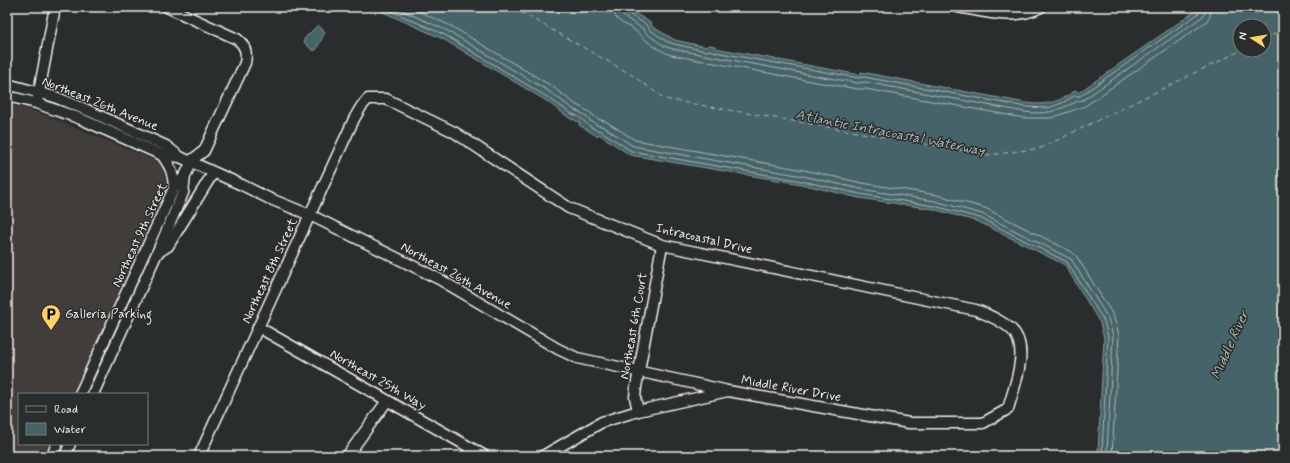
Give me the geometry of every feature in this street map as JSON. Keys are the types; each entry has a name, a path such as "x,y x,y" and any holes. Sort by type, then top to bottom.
{"street":[{"path":"36,103 55,7"},
{"name":"Northeast 9th Street","path":"80,393 174,188 185,176 194,159 204,152 241,73 246,57 244,47 241,42 231,35 167,7"},
{"path":"958,7 1009,15 1027,13 1041,7"},
{"name":"Northeast 26th Avenue","path":"7,84 55,97 87,110 166,146 180,158"},
{"name":"Northeast 26th Avenue","path":"7,96 36,103 80,119 162,155 180,158 268,198 310,215 362,239 439,279 558,349 577,358 728,391"},
{"name":"Northeast 8th Street","path":"200,456 354,119 368,99"},
{"name":"Intracoastal Drive","path":"368,99 386,99 454,132 568,208 662,245 976,310 1001,321 1012,329 1017,336 1020,346 1018,375"},
{"path":"162,155 173,174 174,188"},
{"name":"Northeast 9th Street","path":"157,253 168,246 213,172"},
{"name":"Northeast 9th Street","path":"93,393 183,192 185,176"},
{"name":"Northeast 6th Court","path":"638,411 635,397 638,372 662,245"},
{"name":"Northeast 25th Way","path":"258,327 485,456"},
{"name":"Middle River Drive","path":"543,456 602,422 638,411 728,391 909,423 983,423 1008,409 1018,375"},
{"path":"347,456 387,401"},
{"path":"52,456 57,445"},
{"path":"65,456 70,445"}],"shaded area":[{"path":"7,105 27,108 162,163 167,187 75,393 18,393 18,445 52,445 47,456 7,456"}],"water":[{"path":"372,7 626,7 652,24 651,26 675,40 707,47 708,45 715,46 715,48 860,75 861,72 1026,103 1040,104 1064,98 1076,90 1078,93 1197,10 1195,7 1283,7 1283,456 1090,456 1098,452 1104,338 1100,323 1065,265 979,222 933,209 859,198 801,184 630,155 599,134 597,136 579,125 580,123 573,119 572,120 545,100 443,39"},
{"path":"318,25 325,32 316,50 312,50 304,42 304,39"}],"ferry route":[{"path":"512,7 632,75 665,99 990,155 1041,148 1232,55"},
{"path":"1272,35 1283,30"}],"place":[{"name":"Galleria Parking","path":"51,331"}],"water label":[{"name":"Atlantic Intracoastal Waterway","path":"890,133"},
{"name":"Middle River","path":"1230,345"}]}
